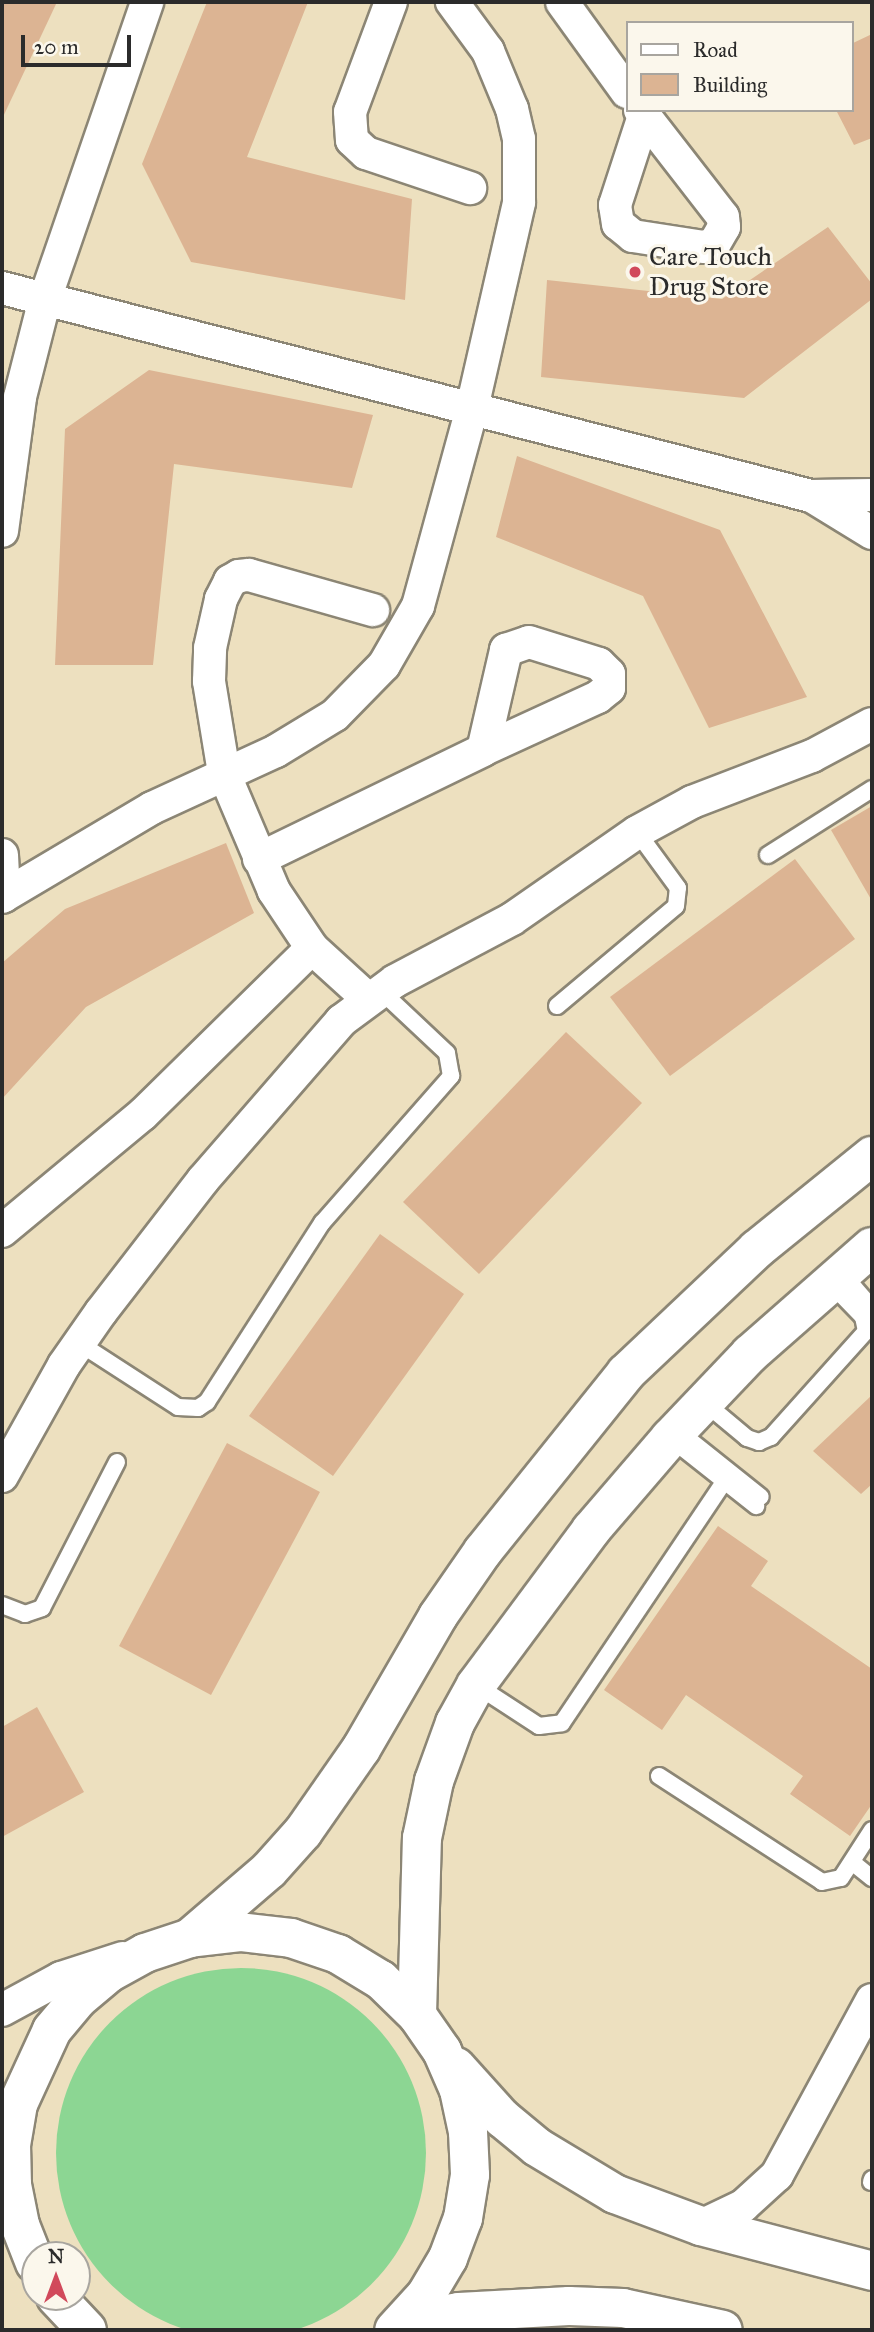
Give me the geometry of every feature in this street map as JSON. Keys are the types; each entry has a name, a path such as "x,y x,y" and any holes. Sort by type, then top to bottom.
{"street":[{"path":"2,531 20,397 45,299 147,2"},
{"path":"391,2 350,111 352,140 366,153 470,188"},
{"path":"2,855 3,896 129,820 307,735 335,715 384,666 418,606 472,408 514,232 521,170 519,139 502,80 488,51 452,2"},
{"path":"562,2 626,91"},
{"path":"2,288 811,496 872,495"},
{"path":"811,496 872,533"},
{"path":"373,610 249,575 230,581 221,599 209,670 211,715 223,774 259,859 292,921 312,948 374,995"},
{"path":"2,1476 79,1343 259,1113 317,1046 374,995 512,919 637,832 692,802 812,756 872,724"},
{"path":"259,859 483,750"},
{"path":"2,1231 143,1114 312,948"},
{"path":"190,1938 269,1870 303,1832 348,1770 432,1627 483,1551 626,1373 757,1249 872,1156"},
{"path":"417,2015 422,1838 434,1781 455,1723 476,1685 591,1530 673,1434 704,1402 854,1268"},
{"path":"2,2010 61,1978 190,1938 240,1932 290,1938 338,1954 381,1980 417,2015 442,2051 502,2118 537,2147 615,2194 701,2226 872,2271"},
{"path":"26,2241 20,2225 12,2185 18,2104 32,2066 69,2010 109,1973 145,1953"},
{"path":"701,2226 743,2206 777,2175 872,2000"},
{"path":"399,2325 448,2258 463,2217 470,2175 468,2132 458,2090 442,2051"},
{"path":"2,2228 21,2253"},
{"path":"399,2325 459,2312 569,2306 723,2330"},
{"path":"68,2311 84,2329"}],"lane":[{"path":"768,855 872,789"},
{"path":"557,1006 676,906 678,888 637,832"},
{"path":"79,1343 178,1407 198,1408 207,1402 322,1223 451,1076 447,1053 374,995"},
{"path":"854,1268 872,1308"},
{"path":"704,1402 747,1438 760,1442 771,1437 866,1331 854,1268"},
{"path":"673,1434 758,1501 724,1482 673,1434"},
{"path":"2,1605 25,1614 41,1608 117,1462"},
{"path":"476,1685 539,1726 562,1723 724,1482"},
{"path":"659,1776 816,1880 835,1881 852,1862 872,1830"},
{"path":"852,1862 872,1878"}],"green space":[{"path":"241,1968 277,1971 312,1982 344,1999 372,2022 395,2050 412,2082 423,2117 426,2153 423,2189 412,2224 395,2256 372,2284 344,2307 312,2324 284,2333 198,2333 170,2324 138,2307 110,2284 91,2261 91,2241 79,2241 59,2189 56,2153 59,2117 70,2082 87,2050 110,2022 138,1999 170,1982 205,1971"}],"building":[{"path":"2,2 57,2 2,119"},
{"path":"207,2 308,2 247,157 412,199 405,300 191,262 142,164"},
{"path":"872,34 872,138 854,145 837,112 853,112 853,43"},
{"path":"828,227 872,284 872,299 744,398 541,377 547,280 722,299"},
{"path":"149,370 373,415 352,488 174,464 153,665 55,665 65,429"},
{"path":"517,456 720,530 807,697 709,728 643,596 496,537"},
{"path":"872,806 872,901 831,830"},
{"path":"226,843 254,913 86,1007 2,1099 2,963 65,909"},
{"path":"795,859 855,939 670,1076 610,997"},
{"path":"566,1032 642,1103 479,1274 403,1202"},
{"path":"380,1234 464,1294 333,1476 249,1416"},
{"path":"872,1395 872,1484 861,1494 813,1451"},
{"path":"227,1443 320,1492 211,1695 119,1646"},
{"path":"718,1526 768,1561 751,1586 872,1669 872,1804 850,1836 790,1794 803,1776 686,1695 662,1730 604,1690"},
{"path":"37,1707 84,1792 2,1837 2,1727"}],"place":[{"name":"Care Touch Drug Store","path":"635,272"}]}
